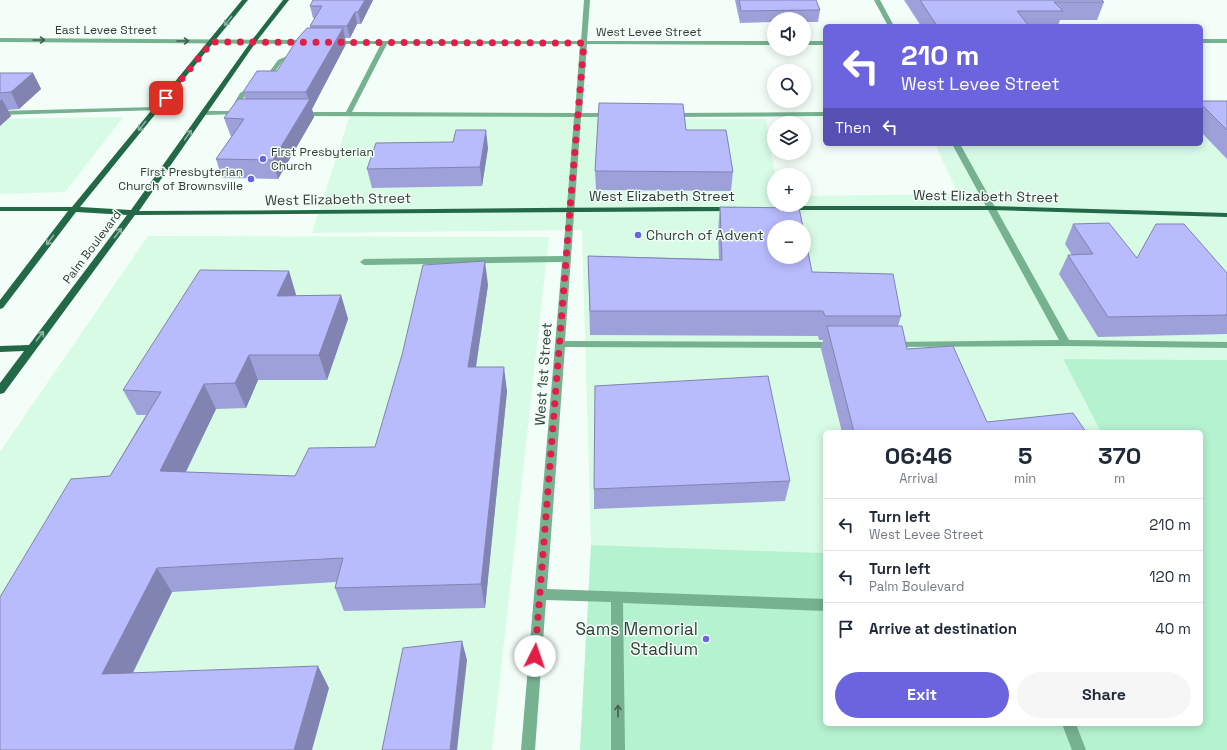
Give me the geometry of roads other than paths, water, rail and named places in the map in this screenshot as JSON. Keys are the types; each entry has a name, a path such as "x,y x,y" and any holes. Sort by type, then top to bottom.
{"main road":[{"path":"0,306 74,209 245,0"},
{"name":"Palm Boulevard","path":"0,390 133,213 254,41 286,0"},
{"name":"West Elizabeth Street","path":"0,209 74,209 133,213 295,214 570,209 745,208"},
{"name":"West Elizabeth Street","path":"811,208 991,208 1227,215"},
{"path":"0,349 31,348"}],"street":[{"name":"West 1st Street","path":"528,750 587,0"},
{"path":"877,0 890,24"},
{"name":"East Levee Street","path":"0,40 212,42"},
{"path":"212,42 254,41 304,47"},
{"path":"1203,41 1227,41"},
{"path":"231,113 242,94 264,83 280,61 315,42"},
{"name":"West Levee Street","path":"323,42 767,43"},
{"path":"348,114 385,42"},
{"path":"811,43 823,43"},
{"path":"0,113 156,109"},
{"path":"203,113 246,113"},
{"path":"293,114 618,115"},
{"path":"666,115 823,114"},
{"path":"957,146 1066,343"},
{"path":"364,262 566,259"},
{"path":"883,345 1066,343 1227,345"},
{"path":"559,344 843,345"},
{"path":"540,594 823,605"},
{"path":"617,597 618,750"},
{"path":"1070,726 1079,750"}],"place":[{"name":"First Presbyterian Church","path":"263,159"},
{"name":"First Presbyterian Church of Brownsville","path":"251,179"},
{"name":"Church of Advent","path":"638,235"},
{"name":"Sams Memorial Stadium","path":"706,639"}]}
